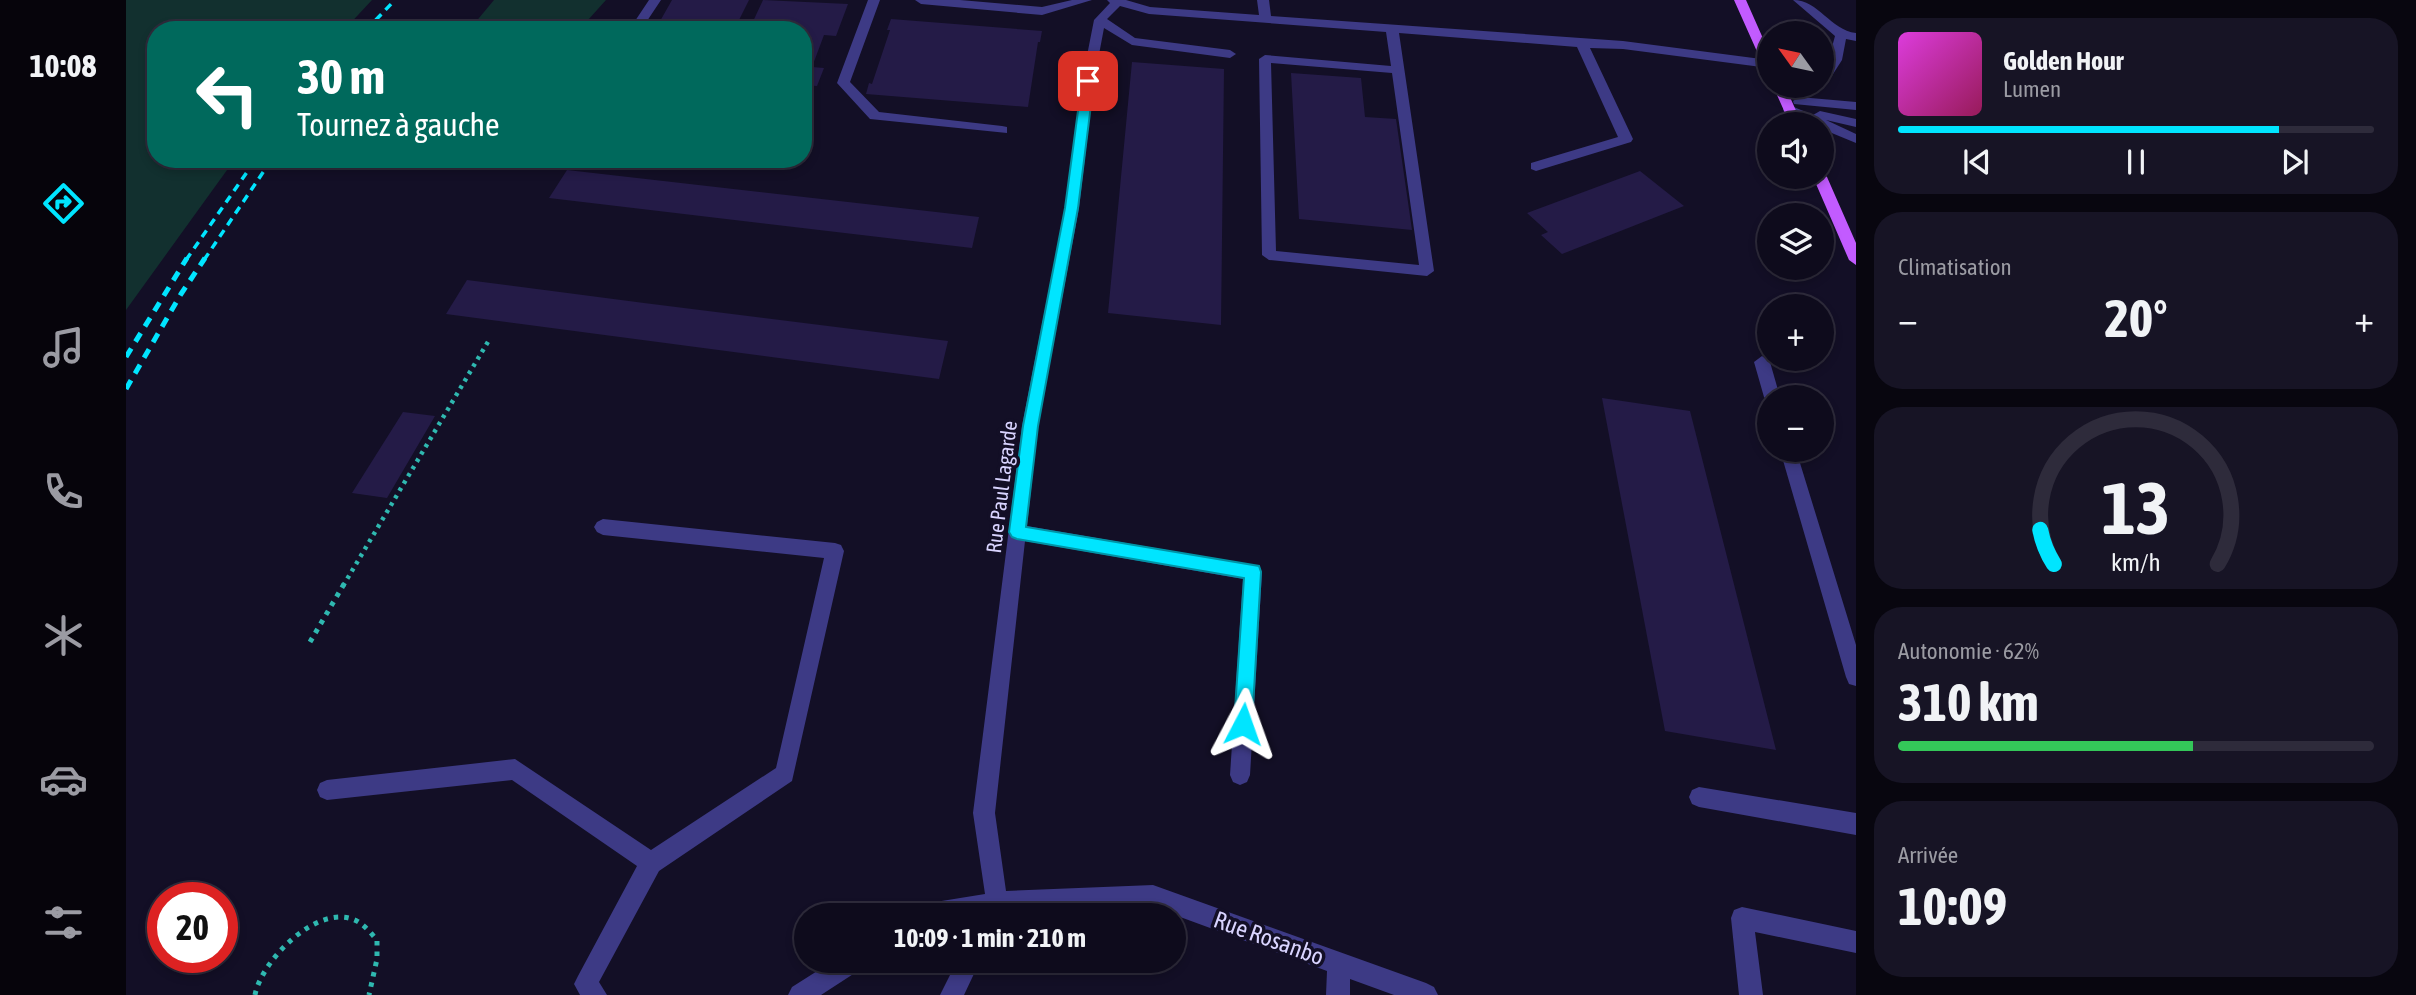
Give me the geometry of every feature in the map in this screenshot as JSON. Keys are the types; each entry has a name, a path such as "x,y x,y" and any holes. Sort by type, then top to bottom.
{"main road":[{"path":"1740,0 1757,38"},
{"path":"1825,189 1856,260"}],"street":[{"path":"641,21 655,0"},
{"path":"874,0 843,83 859,100 875,116 1002,130"},
{"path":"921,0 1042,11 1086,0"},
{"path":"1263,0 1266,19"},
{"path":"1799,0 1842,35 1856,37"},
{"path":"1230,54 1132,41 1100,20 1115,1 1149,10 1623,45 1757,62"},
{"name":"Rue Paul Lagarde","path":"993,903 984,813 1017,532 1030,426 1072,208 1088,81 1100,20"},
{"path":"1392,29 1398,70 1427,271 1269,255 1265,59 1398,70"},
{"path":"1834,63 1842,35"},
{"path":"1536,166 1626,139 1582,44"},
{"path":"1834,96 1856,96"},
{"path":"1805,98 1856,139"},
{"path":"1806,98 1856,123"},
{"path":"1810,98 1856,106"},
{"path":"1792,462 1856,677"},
{"path":"595,995 586,984 651,863 785,774 835,551 603,527"},
{"path":"1017,532 1253,572 1240,775"},
{"path":"327,790 515,769 651,863"},
{"path":"1699,797 1856,824"},
{"name":"Rue Rosanbo","path":"1067,903 1153,896 1172,903"},
{"name":"Rue Rosanbo","path":"1186,908 1426,995"},
{"path":"1751,995 1742,918 1856,943"},
{"path":"1338,995 1339,963"},
{"path":"800,995 834,973"},
{"path":"952,995 963,973"}],"path":[{"path":"310,642 489,340"},
{"path":"255,995 255,984 289,940 312,926 342,917 362,922 377,940 377,959 369,995"}],"green space":[{"path":"126,0 372,0 352,21 147,21 147,168 229,168 126,310"},
{"path":"494,0 606,0 587,21 476,21"}],"building":[{"path":"672,0 749,0 738,21 660,21"},
{"path":"763,0 848,4 836,36 824,35 812,67 812,21 753,21"},
{"path":"891,19 1042,31 1028,107 866,94 869,83 872,84 890,30 887,30"},
{"path":"1132,62 1224,69 1221,325 1108,313"},
{"path":"812,67 824,68 817,86 812,86"},
{"path":"1291,73 1361,78 1365,117 1396,119 1412,230 1299,219"},
{"path":"567,170 979,217 972,248 549,198"},
{"path":"1640,171 1684,206 1562,254 1541,235 1548,232 1527,213"},
{"path":"467,280 948,341 939,379 446,314"},
{"path":"1602,398 1690,411 1776,750 1665,731"},
{"path":"403,412 435,416 387,498 352,493"}],"railway":[{"path":"375,21 395,0"},
{"path":"186,260 250,168"},
{"path":"204,260 266,168"},
{"path":"126,357 187,258"},
{"path":"126,389 205,258"}],"route":[{"path":"1088,81 1072,208 1030,426 1017,532 1253,572 1243,724"}]}
